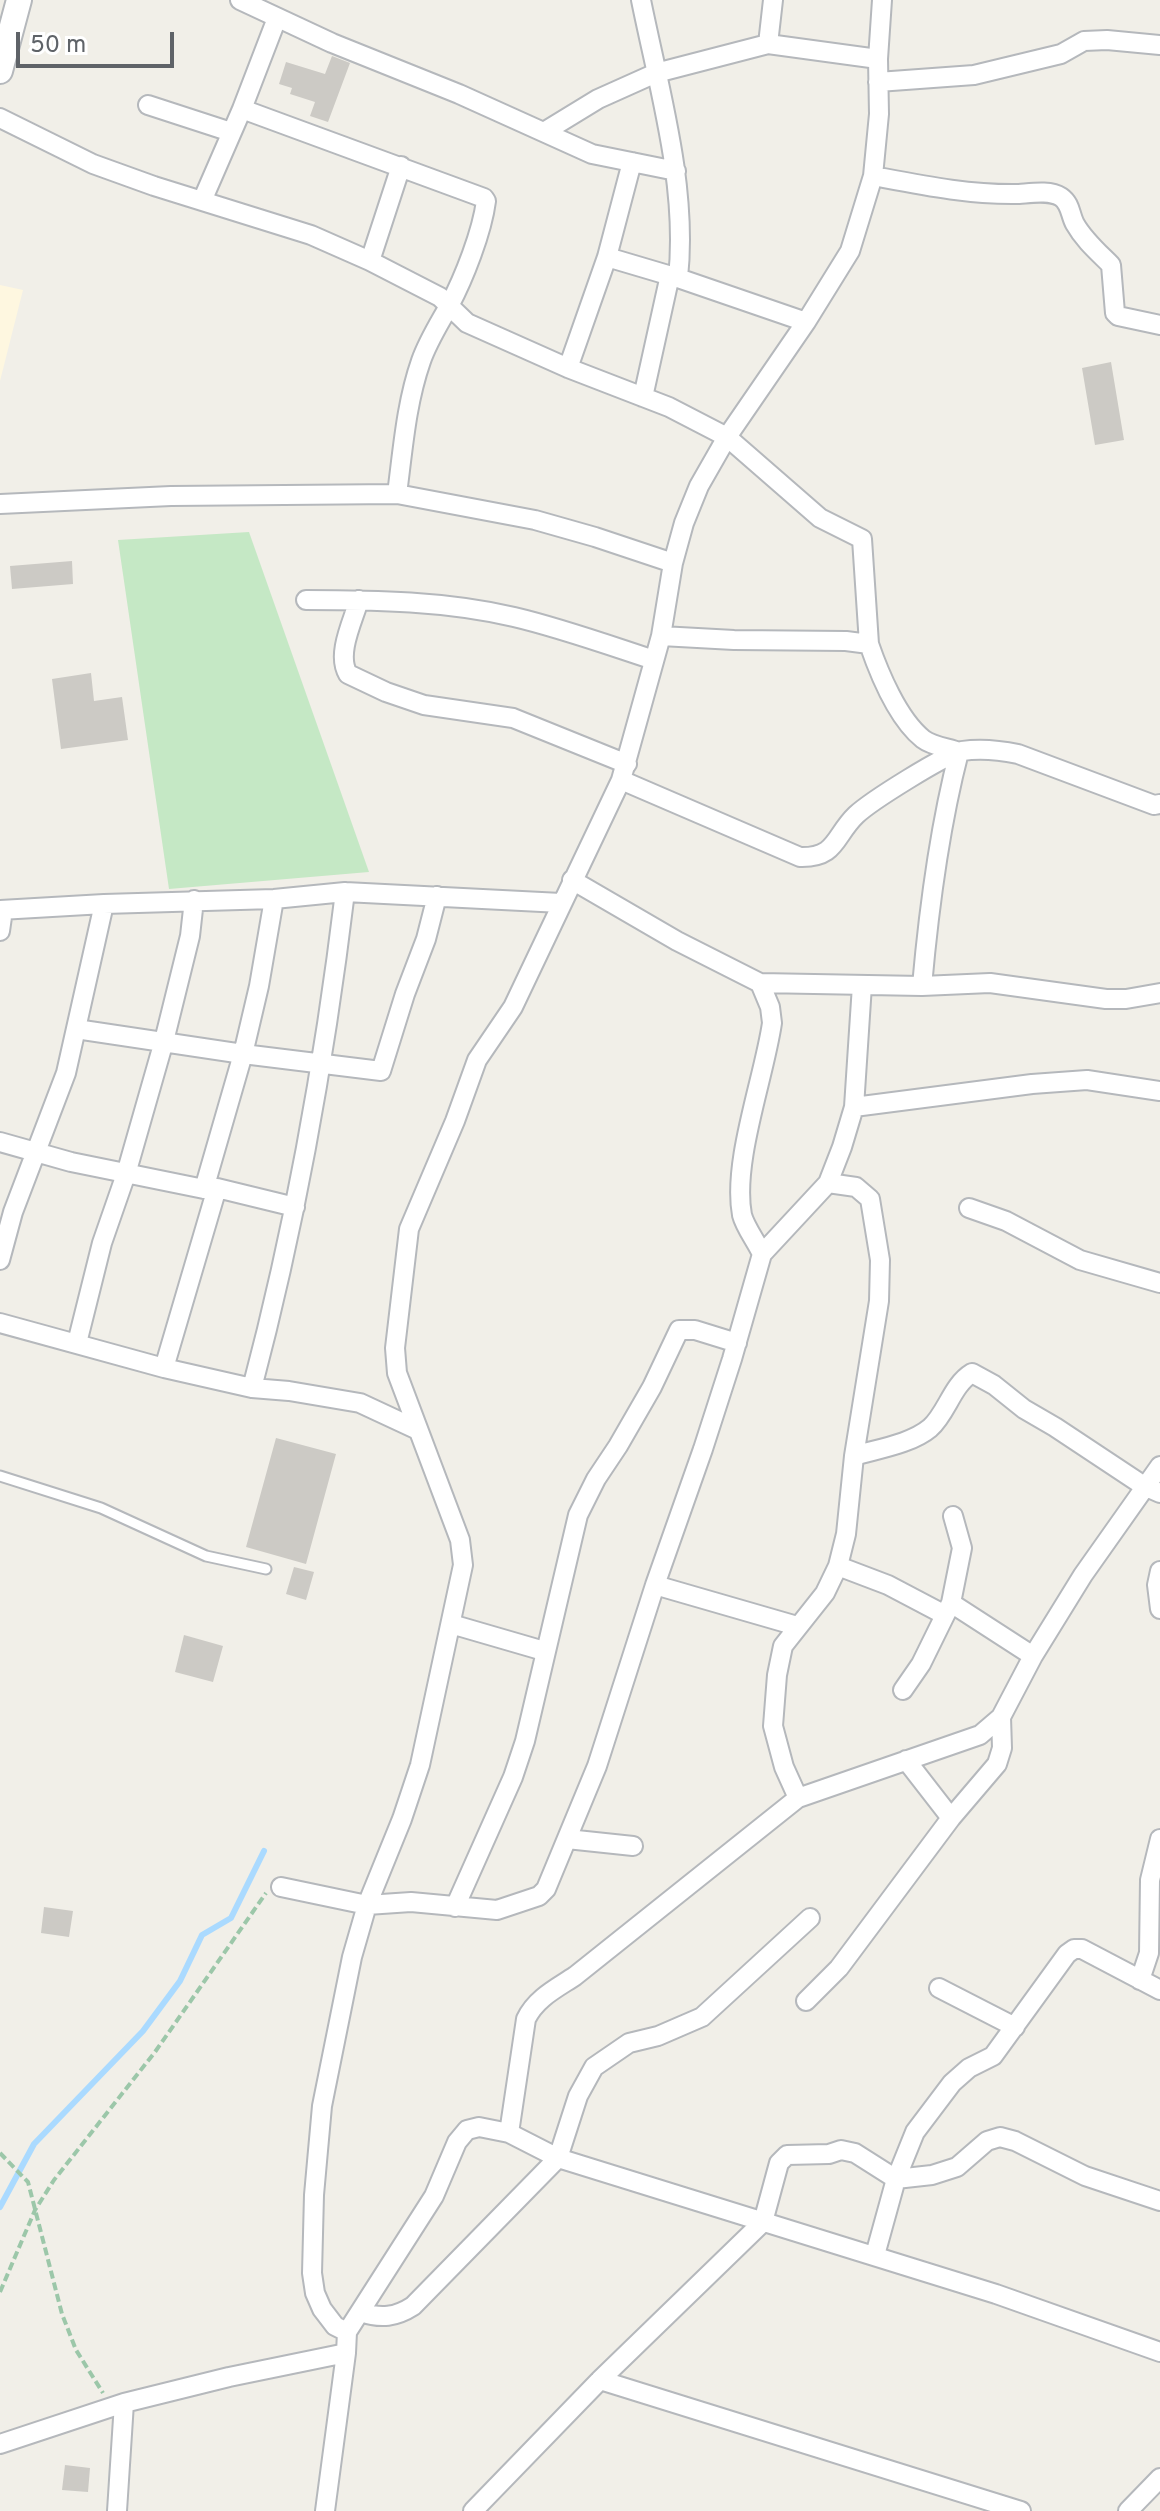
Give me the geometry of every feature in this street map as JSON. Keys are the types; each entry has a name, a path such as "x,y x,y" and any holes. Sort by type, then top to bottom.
{"street":[{"path":"0,71 19,0"},
{"path":"240,0 592,154 676,171"},
{"path":"641,0 676,171 681,226 674,276 643,397"},
{"path":"768,44 773,0"},
{"path":"347,2332 335,2326 322,2309 315,2293 312,2273 314,2195 322,2106 352,1957 367,1905 420,1765 463,1565 463,1551 397,1373 395,1348 409,1229 477,1060 513,1007 624,772 661,636 673,563 699,486 727,437 806,322 850,251 873,176 879,114 878,59 882,0"},
{"path":"202,201 277,18"},
{"path":"878,82 974,75 1061,54 1084,41 1160,45"},
{"path":"544,132 598,99 656,73 768,44 878,59"},
{"path":"148,105 231,132"},
{"path":"242,109 486,199 471,251 450,304 422,359 410,399 397,494"},
{"path":"0,118 93,164 311,235 440,297 467,323 643,397 727,437 820,518 862,539 869,644 889,693 923,740 959,752 994,749 1018,754 1158,806"},
{"path":"568,368 607,257 632,162"},
{"path":"370,261 401,166"},
{"path":"873,176 947,190 1060,196 1069,204 1073,221 1084,238 1111,265 1115,313 1160,325"},
{"path":"607,257 674,276 806,322"},
{"path":"0,504 171,496 397,494 535,520 673,563"},
{"path":"306,600 359,600 462,608 512,617 654,660"},
{"path":"359,600 343,656 344,670 348,674 424,705 513,718 766,844 800,857 820,856 829,850 854,816 878,798 959,752"},
{"path":"661,636 869,644"},
{"path":"922,986 940,834 959,752"},
{"path":"572,880 677,941 760,983 922,986 990,983 1106,999 1160,993"},
{"path":"0,931 1,910 104,904 274,899 345,892 561,903"},
{"path":"252,1388 295,1207 336,967 345,892"},
{"path":"76,1029 378,1071 383,1068 437,896"},
{"path":"164,1368 259,986 274,899"},
{"path":"77,1343 102,1243 126,1174 164,1041 190,936 194,900"},
{"path":"0,1260 13,1212 66,1073 104,904"},
{"path":"760,983 770,1007 772,1023 747,1140 741,1193 743,1219 762,1254"},
{"path":"281,1887 367,1905 411,1902 497,1910 539,1896 550,1880 597,1766 737,1343 762,1254 828,1183 842,1147 854,1107 862,985"},
{"path":"854,1107 1074,1081 1120,1083 1160,1091"},
{"path":"0,1142 126,1174 295,1207"},
{"path":"798,1798 784,1767 773,1726 777,1675 783,1646 825,1593 838,1566 846,1534 854,1456 879,1301 880,1260 870,1199 856,1187 828,1183"},
{"path":"969,1208 1006,1221 1080,1260 1160,1283"},
{"path":"0,1323 164,1368 252,1388 360,1403 418,1430"},
{"path":"455,1907 513,1777 535,1706 544,1651 578,1515 596,1479 652,1387 679,1330 686,1329 737,1343"},
{"path":"854,1456 918,1436 930,1428 972,1373 1152,1490"},
{"path":"509,2133 526,2019 540,1999 611,1948 798,1798 980,1735 1001,1717 1033,1656 1083,1575 1152,1490 1160,1466"},
{"path":"903,1690 921,1664 948,1609 962,1548 953,1516"},
{"path":"838,1566 948,1609 1033,1656"},
{"path":"1160,1571 1157,1585 1160,1609"},
{"path":"655,1585 797,1626"},
{"path":"451,1624 544,1651"},
{"path":"806,2001 839,1968 951,1818 997,1764 1002,1748 1001,1717"},
{"path":"906,1760 951,1818"},
{"path":"567,1839 633,1846"},
{"path":"1140,1980 1149,1953 1150,1880 1160,1839"},
{"path":"361,2312 384,2317 413,2306 558,2158 578,2096 594,2067 629,2043 658,2036 702,2017 810,1918"},
{"path":"875,2255 896,2179 915,2132 952,2083 969,2068 993,2056 1067,1954 1074,1949 1082,1949 1160,1990"},
{"path":"939,1988 1015,2027"},
{"path":"325,2511 347,2332 434,2196 457,2142 467,2130 479,2127 509,2133 558,2158 824,2243 875,2255 1160,2352"},
{"path":"473,2511 600,2380 763,2222 779,2163 787,2155 829,2154 841,2150 855,2153 896,2179 932,2175 957,2167 987,2141 1000,2137 1015,2141 1085,2176 1160,2201"},
{"path":"0,2444 117,2405 229,2377 346,2353"},
{"path":"600,2380 1021,2511"},
{"path":"117,2405 117,2511"},
{"path":"1128,2511 1160,2478"}],"lane":[{"path":"0,1476 101,1508 206,1556 266,1569"}],"path":[{"path":"0,2292 35,2210 85,2139 155,2052 261,1897 281,1887"},
{"path":"0,2153 28,2182 62,2314 76,2350 117,2405"}],"shaded area":[{"path":"0,285 23,290 0,381"}],"green space":[{"path":"249,532 369,872 169,889 118,540"}],"building":[{"path":"332,56 350,63 328,122 310,116 315,102 290,94 292,88 279,84 286,62 325,74"},
{"path":"1111,362 1124,440 1095,445 1082,368"},
{"path":"72,561 73,584 12,589 10,566"},
{"path":"91,673 94,701 122,697 128,740 61,749 52,679"},
{"path":"276,1438 336,1454 306,1564 246,1547"},
{"path":"294,1567 314,1572 306,1600 286,1594"},
{"path":"184,1635 223,1646 213,1682 175,1672"},
{"path":"44,1907 73,1911 69,1937 41,1933"},
{"path":"65,2465 90,2468 88,2492 62,2490"}],"waterway":[{"path":"0,2207 34,2144 143,2031 180,1981 202,1935 231,1918 264,1851"}]}
